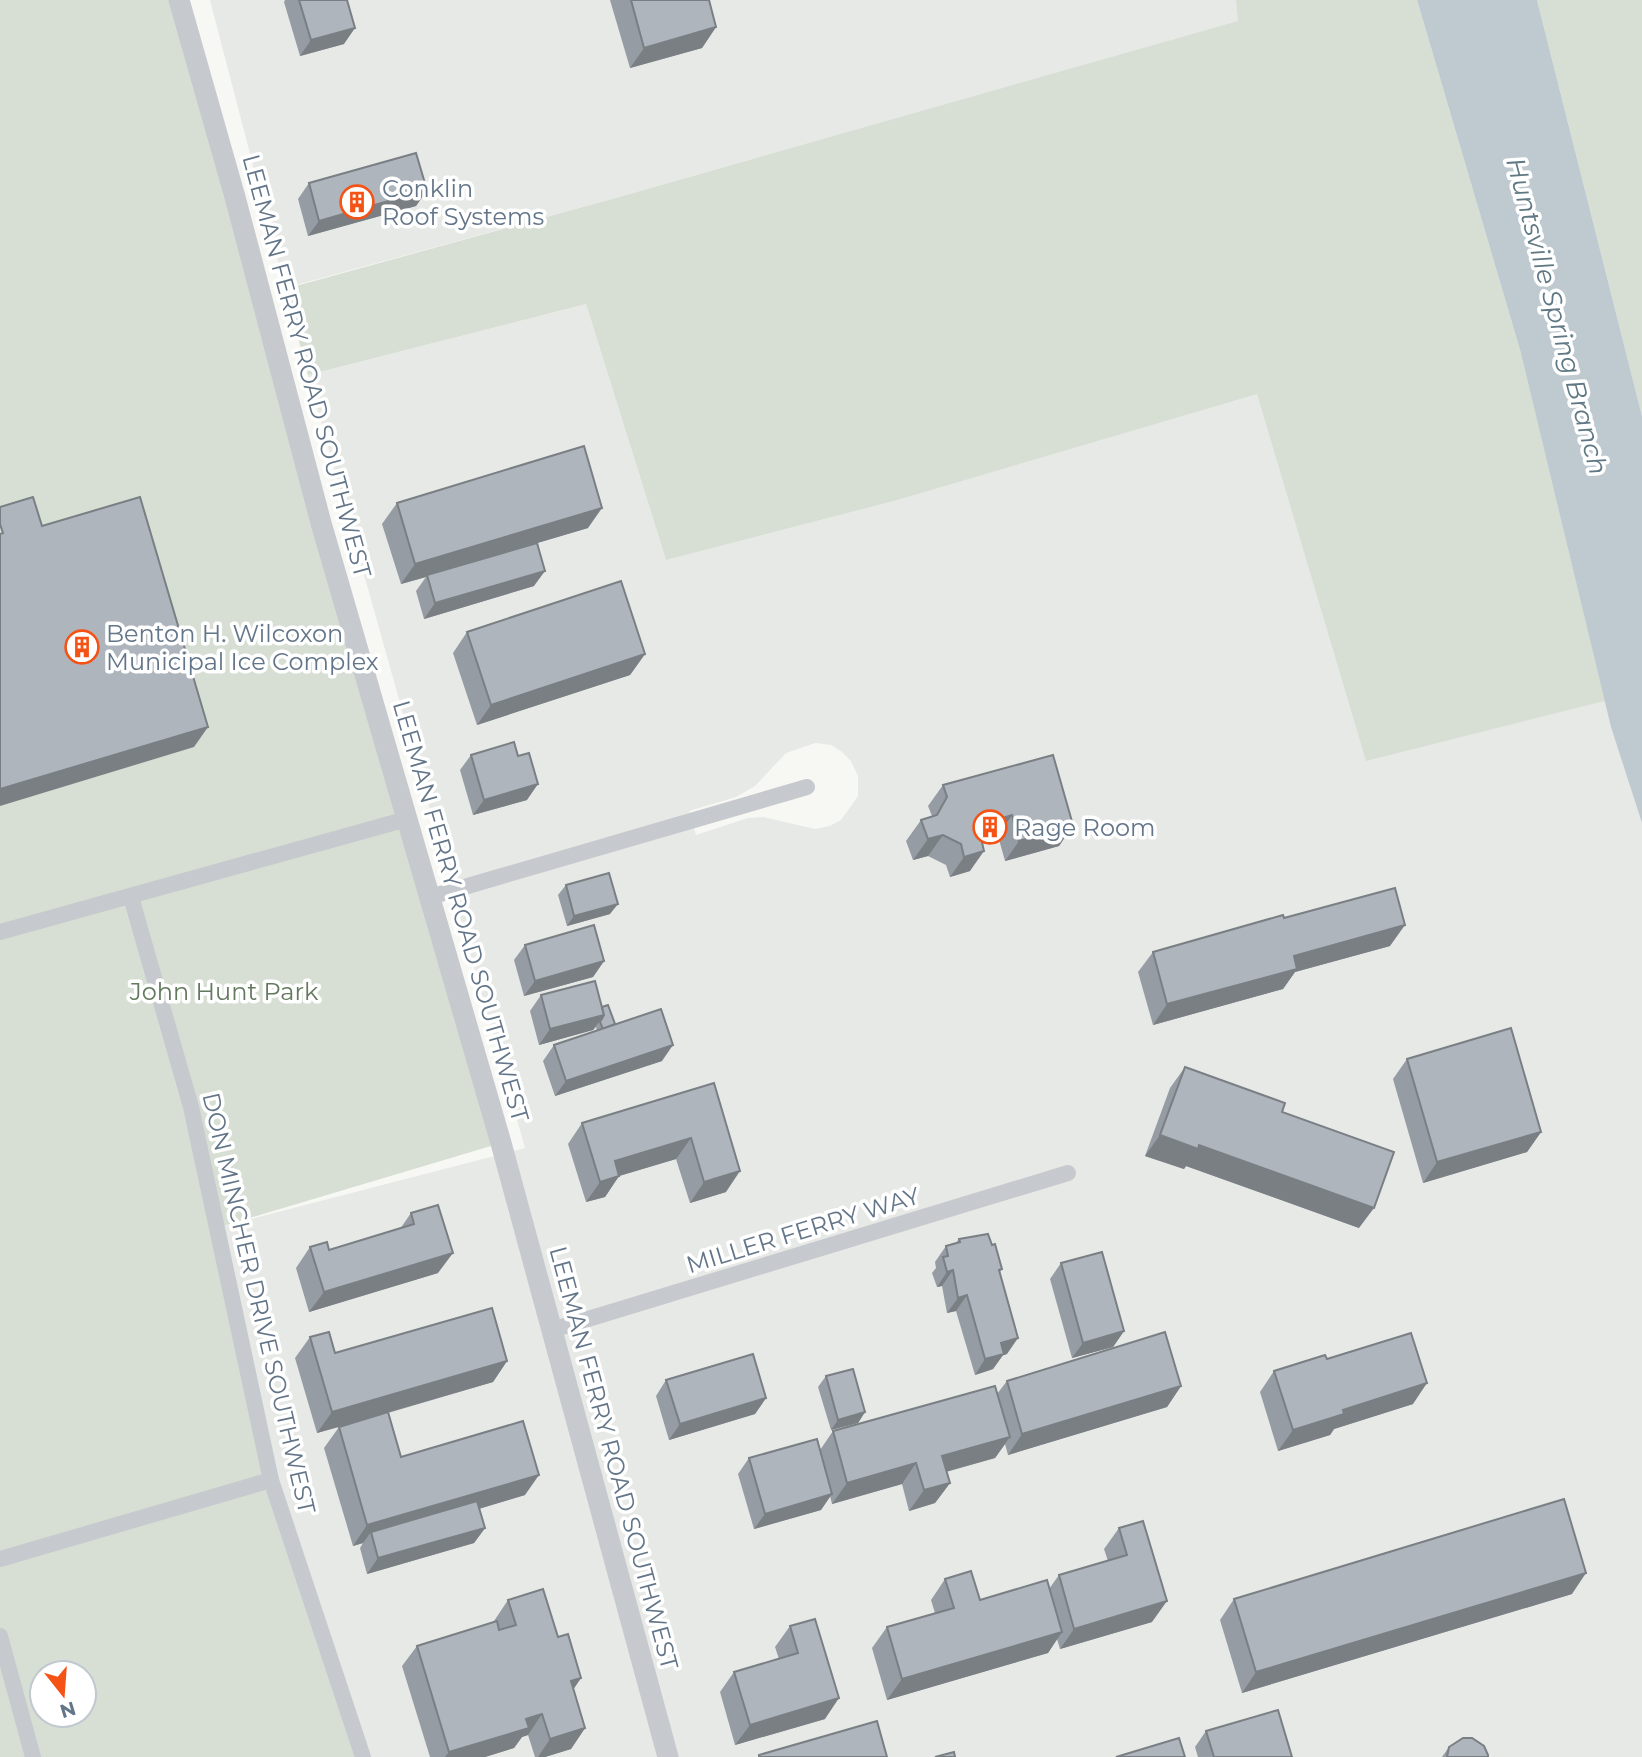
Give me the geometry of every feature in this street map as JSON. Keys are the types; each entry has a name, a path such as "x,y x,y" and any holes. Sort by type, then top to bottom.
{"street":[{"name":"LEEMAN FERRY ROAD SOUTHWEST","path":"179,0 321,523 499,1136 668,1757"},
{"path":"430,897 807,787"},
{"path":"0,932 407,820"},
{"name":"DON MINCHER DRIVE SOUTHWEST","path":"131,897 191,1107 271,1480 363,1757"},
{"name":"MILLER FERRY WAY","path":"552,1330 1068,1173"},
{"path":"0,1559 271,1480"},
{"path":"0,1636 33,1757"}],"shaded area":[{"path":"210,0 1236,0 1239,21 612,199 285,288"},
{"path":"586,304 666,560 894,501 1257,393 1366,760 1605,701 1642,823 1642,1757 363,1757 271,1480 216,1228 525,1148 308,375","holes":["815,743 831,745 851,761 858,776 858,796 841,820 815,829 763,817 748,818 696,835 689,811 736,797 755,786 786,753"]}],"green space":[{"name":"John Hunt Park","path":"0,0 178,0 501,1143 216,1228 271,1480 363,1757 0,1757"},
{"path":"1236,0 1417,0 1520,350 1605,701 1366,761 1257,394 894,501 666,560 586,304 308,375 285,289 1238,21"},
{"path":"1537,0 1642,0 1642,416"}],"water":[{"name":"Huntsville Spring Branch","path":"1417,0 1537,0 1642,416 1642,823 1611,727 1520,350"}],"building":[{"path":"299,0 347,0 355,28 311,40"},
{"path":"631,0 709,0 716,27 644,48"},
{"name":"Conklin Roof Systems","path":"416,153 427,190 319,221 309,183"},
{"path":"584,446 602,508 415,564 397,503"},
{"name":"Benton H. Wilcoxon Municipal Ice Complex","path":"33,497 42,526 140,497 208,727 0,789 0,534 3,533 0,507"},
{"path":"537,543 545,571 435,603 427,575"},
{"path":"621,581 645,654 491,705 467,632"},
{"path":"514,742 518,756 529,753 538,784 484,800 471,755"},
{"name":"Rage Room","path":"1053,755 1073,825 1019,841 1012,815 992,821 981,838 984,851 964,857 961,844 943,835 928,839 921,820 937,815 947,797 943,785"},
{"path":"609,873 618,904 574,916 566,885"},
{"path":"1395,888 1405,925 1294,956 1297,969 1167,1004 1153,952 1283,915 1284,918"},
{"path":"594,925 604,961 535,981 525,945"},
{"path":"595,981 604,1015 550,1029 541,995"},
{"path":"608,1005 615,1024 603,1029 600,1022 604,1015 602,1007"},
{"path":"661,1009 673,1045 566,1081 554,1045"},
{"path":"1511,1028 1541,1132 1437,1162 1407,1059"},
{"path":"1185,1067 1285,1103 1282,1112 1394,1152 1374,1208 1199,1145 1198,1149 1160,1135"},
{"path":"714,1083 740,1171 704,1182 691,1138 615,1161 619,1176 600,1182 582,1123"},
{"path":"438,1205 453,1253 324,1292 310,1247 327,1242 329,1250 414,1224 411,1213"},
{"path":"988,1234 992,1245 995,1244 1002,1269 999,1270 1018,1338 1001,1343 1004,1354 985,1359 967,1295 958,1298 953,1270 947,1272 943,1257 948,1256 946,1246 960,1242 959,1239"},
{"path":"1102,1252 1124,1331 1083,1343 1061,1263"},
{"path":"492,1308 507,1361 332,1412 310,1337 329,1332 335,1353"},
{"path":"1165,1332 1181,1386 1022,1434 1007,1381"},
{"path":"1411,1333 1427,1383 1343,1410 1344,1414 1293,1430 1274,1371 1325,1355 1327,1359"},
{"path":"753,1354 766,1398 680,1424 666,1380"},
{"path":"853,1369 865,1412 838,1420 826,1376"},
{"path":"995,1386 1010,1437 942,1456 950,1483 924,1490 916,1463 847,1483 833,1431"},
{"path":"388,1412 401,1457 523,1421 539,1475 367,1525 339,1427"},
{"path":"817,1439 832,1494 765,1514 749,1458"},
{"path":"1564,1499 1586,1573 1256,1672 1234,1599"},
{"path":"477,1501 485,1528 378,1558 371,1532"},
{"path":"1143,1521 1167,1601 1074,1629 1059,1575 1127,1555 1119,1528"},
{"path":"971,1571 980,1600 1047,1580 1062,1632 902,1679 887,1627 954,1608 945,1579"},
{"path":"543,1589 558,1637 568,1634 581,1678 571,1681 585,1728 550,1739 542,1714 526,1719 529,1728 449,1752 417,1646 497,1621 499,1630 516,1625 508,1600"},
{"path":"815,1619 839,1698 750,1725 734,1672 798,1653 790,1626"},
{"path":"1278,1710 1292,1757 1214,1757 1206,1731"},
{"path":"877,1721 887,1757 759,1757 759,1755"},
{"path":"1179,1738 1185,1757 1116,1757"},
{"path":"1463,1738 1472,1738 1484,1746 1488,1757 1447,1757 1449,1747"},
{"path":"954,1752 955,1757 935,1757"}],"place":[{"name":"Conklin Roof Systems","path":"357,202"},
{"name":"Benton H. Wilcoxon Municipal Ice Complex","path":"82,647"},
{"name":"Rage Room","path":"990,827"}]}
